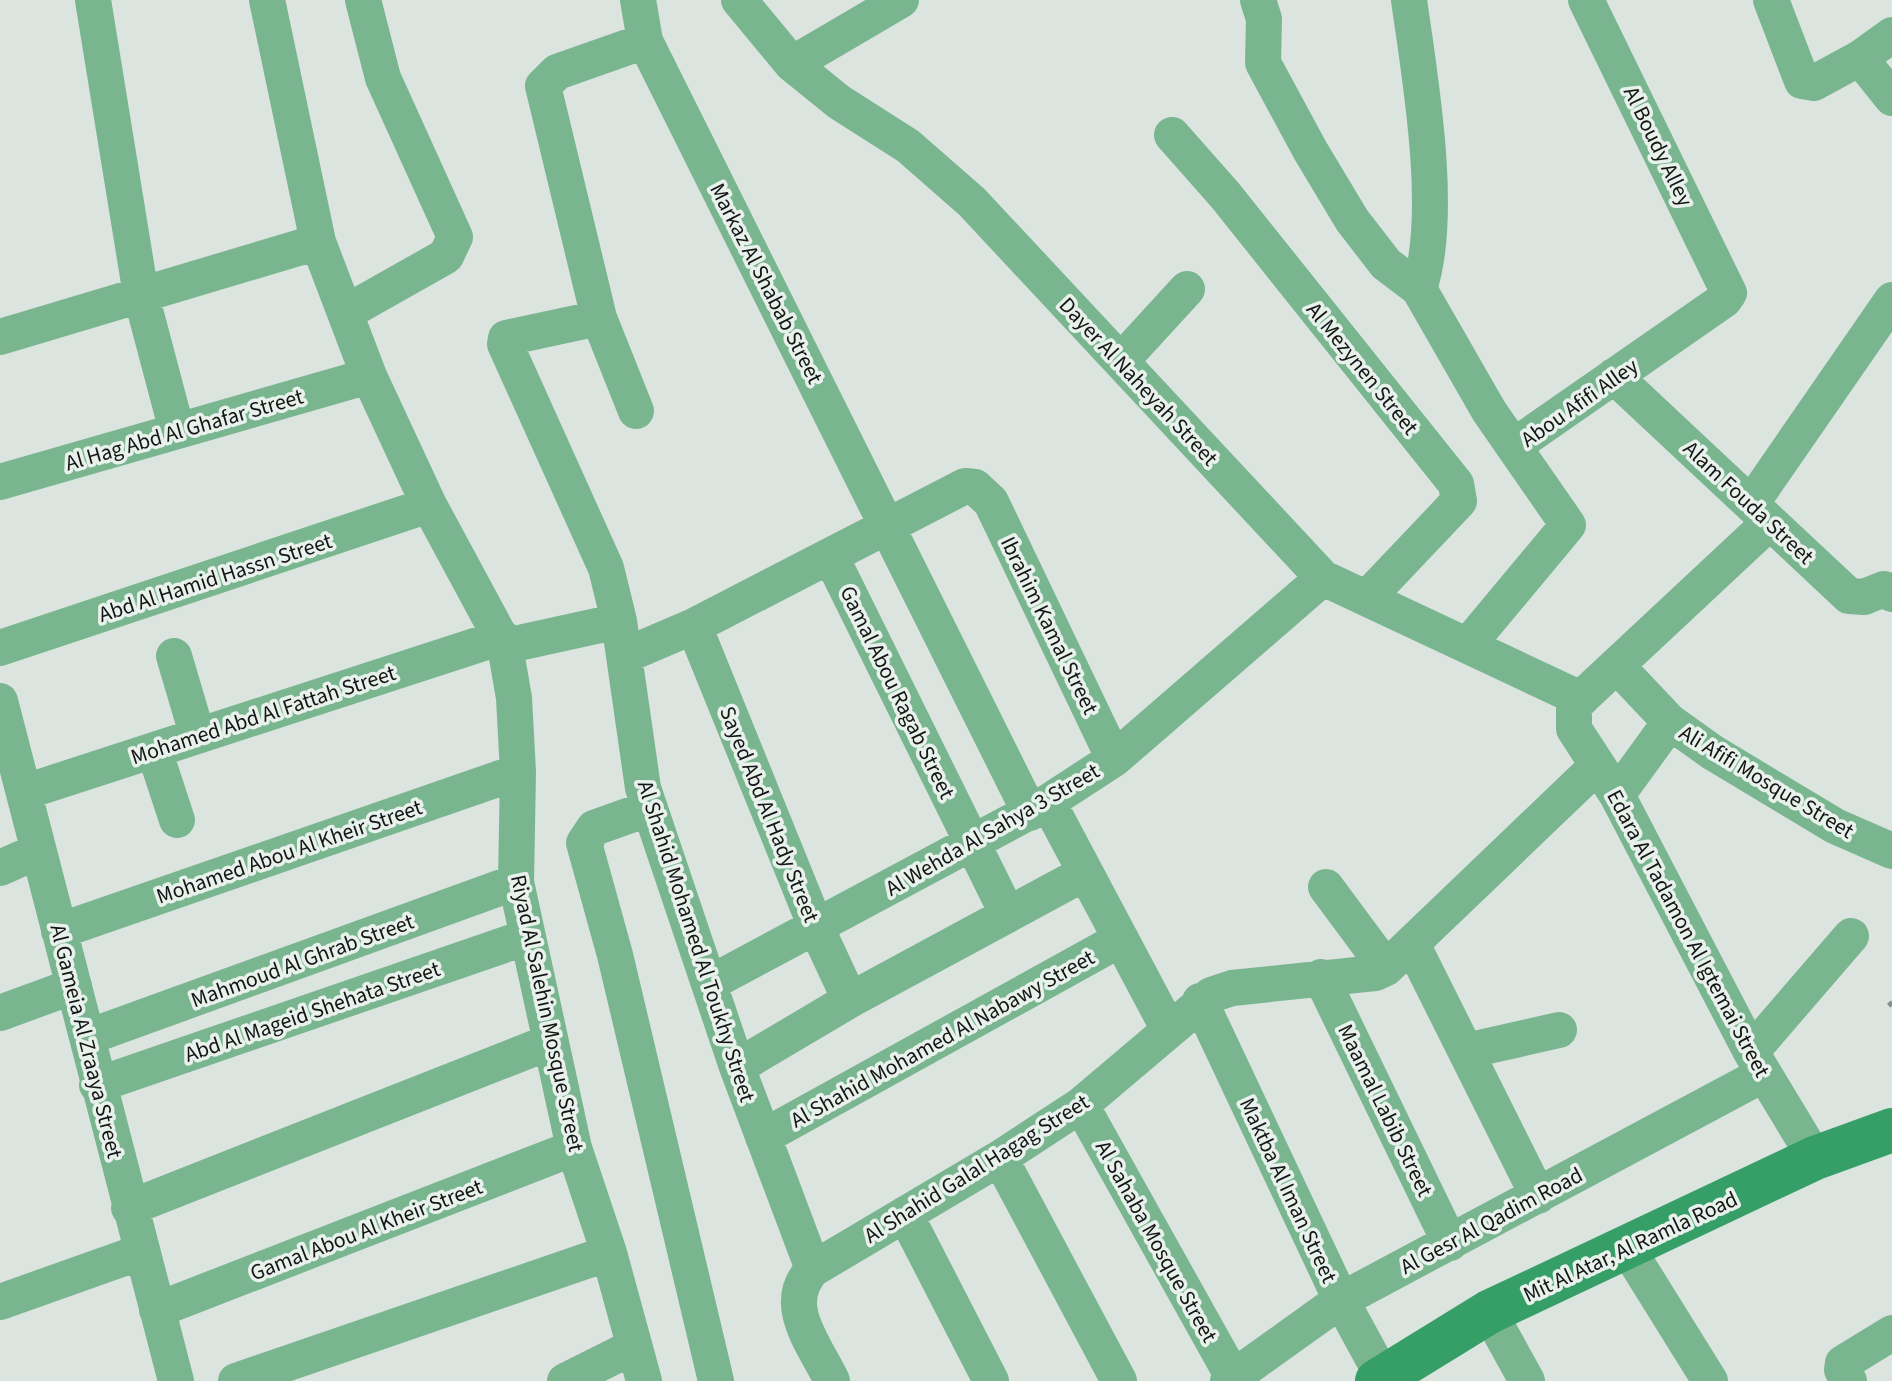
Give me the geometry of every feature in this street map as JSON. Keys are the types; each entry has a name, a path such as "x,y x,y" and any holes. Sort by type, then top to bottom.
{"main road":[{"name":"Mit Al Atar, Al Ramla Road","path":"1380,1379 1489,1312 1815,1158 1892,1130"}],"street":[{"path":"93,0 141,295 177,431"},
{"name":"Riyad Al Salehin Mosque Street","path":"267,0 318,242 369,376 429,505 504,641 514,698 518,772 516,882 574,1148 609,1253 644,1381"},
{"path":"345,313 446,256 455,237 383,78 363,0"},
{"name":"Markaz Al Shabab Street","path":"638,0 645,41 889,525 1039,808 1085,873 1168,1028"},
{"name":"Dayer Al Naheyah Street","path":"739,0 792,64 839,102 908,146 972,202 1323,578 1468,645 1578,702"},
{"path":"792,64 901,0"},
{"path":"1258,0 1264,19 1263,63 1310,150 1386,264 1419,289 1489,411 1514,446"},
{"path":"1409,0 1425,108 1427,256 1419,289"},
{"name":"Al Boudy Alley","path":"1586,0 1729,293"},
{"path":"1771,0 1802,81 1814,83 1860,58 1892,35"},
{"path":"636,411 599,318 543,86 557,72 645,41"},
{"path":"1860,58 1892,98"},
{"name":"Al Mezynen Street","path":"1172,135 1225,195 1456,484 1459,501 1367,598"},
{"path":"0,337 318,242"},
{"path":"1121,361 1187,289"},
{"name":"Abou Afifi Alley","path":"1468,645 1567,530 1567,520 1514,446 1724,300 1729,293"},
{"path":"1578,702 1617,666 1761,513 1888,315"},
{"name":"Al Shahid Mohamed Al Toukhy Street","path":"599,318 506,338 505,344 606,568 622,639 635,746 650,808 737,1067 813,1269"},
{"name":"Al Hag Abd Al Ghafar Street","path":"0,482 369,376"},
{"name":"Alam Fouda Street","path":"1614,376 1849,596 1864,597 1884,589 1892,594"},
{"name":"Ibrahim Kamal Street","path":"889,525 965,486 984,492 1114,759"},
{"name":"Abd Al Hamid Hassn Street","path":"0,648 429,505"},
{"path":"622,639 694,626 889,525"},
{"name":"Gamal Abou Ragab Street","path":"831,557 1007,913"},
{"name":"Al Wehda Al Sahya 3 Street","path":"710,983 1039,808 1114,759 1323,578"},
{"name":"Sayed Abd Al Hady Street","path":"694,626 816,927 850,1000"},
{"name":"Mohamed Abd Al Fattah Street","path":"25,792 197,734 504,641 622,639"},
{"path":"174,656 197,734"},
{"name":"Ali Afifi Mosque Street","path":"1617,666 1670,722 1712,752 1835,826 1892,851"},
{"name":"Al Gameia Al Zraaya Street","path":"0,701 176,1381"},
{"name":"Edara Al Tadamon Al Igtemai Street","path":"1578,702 1574,729 1607,781 1757,1063 1815,1158"},
{"path":"1400,957 1607,781 1670,722"},
{"path":"154,750 177,820"},
{"name":"Mohamed Abou Al Kheir Street","path":"59,931 518,772"},
{"path":"650,808 594,828 584,843 615,955 716,1381"},
{"path":"0,868 38,851"},
{"path":"737,1067 850,1000 1085,873"},
{"name":"Mahmoud Al Ghrab Street","path":"88,1037 516,882"},
{"path":"1326,887 1400,957 1466,1051 1538,1196"},
{"path":"1757,1063 1851,936"},
{"name":"Abd Al Mageid Shehata Street","path":"97,1085 527,937"},
{"name":"Al Shahid Mohamed Al Nabawy Street","path":"763,1137 1121,939"},
{"name":"Al Shahid Galal Hagag Street","path":"813,1269 1000,1158 1081,1105 1200,1001 1232,988 1375,973 1400,957"},
{"name":"Maamal Labib Street","path":"1321,977 1450,1243"},
{"path":"0,1013 74,986"},
{"name":"Maktba Al Iman Street","path":"1200,1001 1380,1379"},
{"path":"1466,1051 1559,1030"},
{"path":"129,1208 550,1042"},
{"name":"Al Gesr Al Qadim Road","path":"1230,1379 1341,1300 1538,1196 1757,1063"},
{"name":"Al Sahaba Mosque Street","path":"1081,1105 1230,1379"},
{"name":"Gamal Abou Al Kheir Street","path":"157,1310 574,1148"},
{"path":"1000,1158 1119,1381"},
{"path":"905,1214 991,1381"},
{"path":"1626,1246 1710,1381"},
{"path":"0,1302 141,1252"},
{"path":"236,1381 609,1253"},
{"path":"813,1269 799,1289 796,1308 832,1381"},
{"path":"1489,1312 1527,1381"},
{"path":"1849,1381 1842,1370 1843,1363 1892,1333"},
{"path":"565,1381 633,1347"}]}
